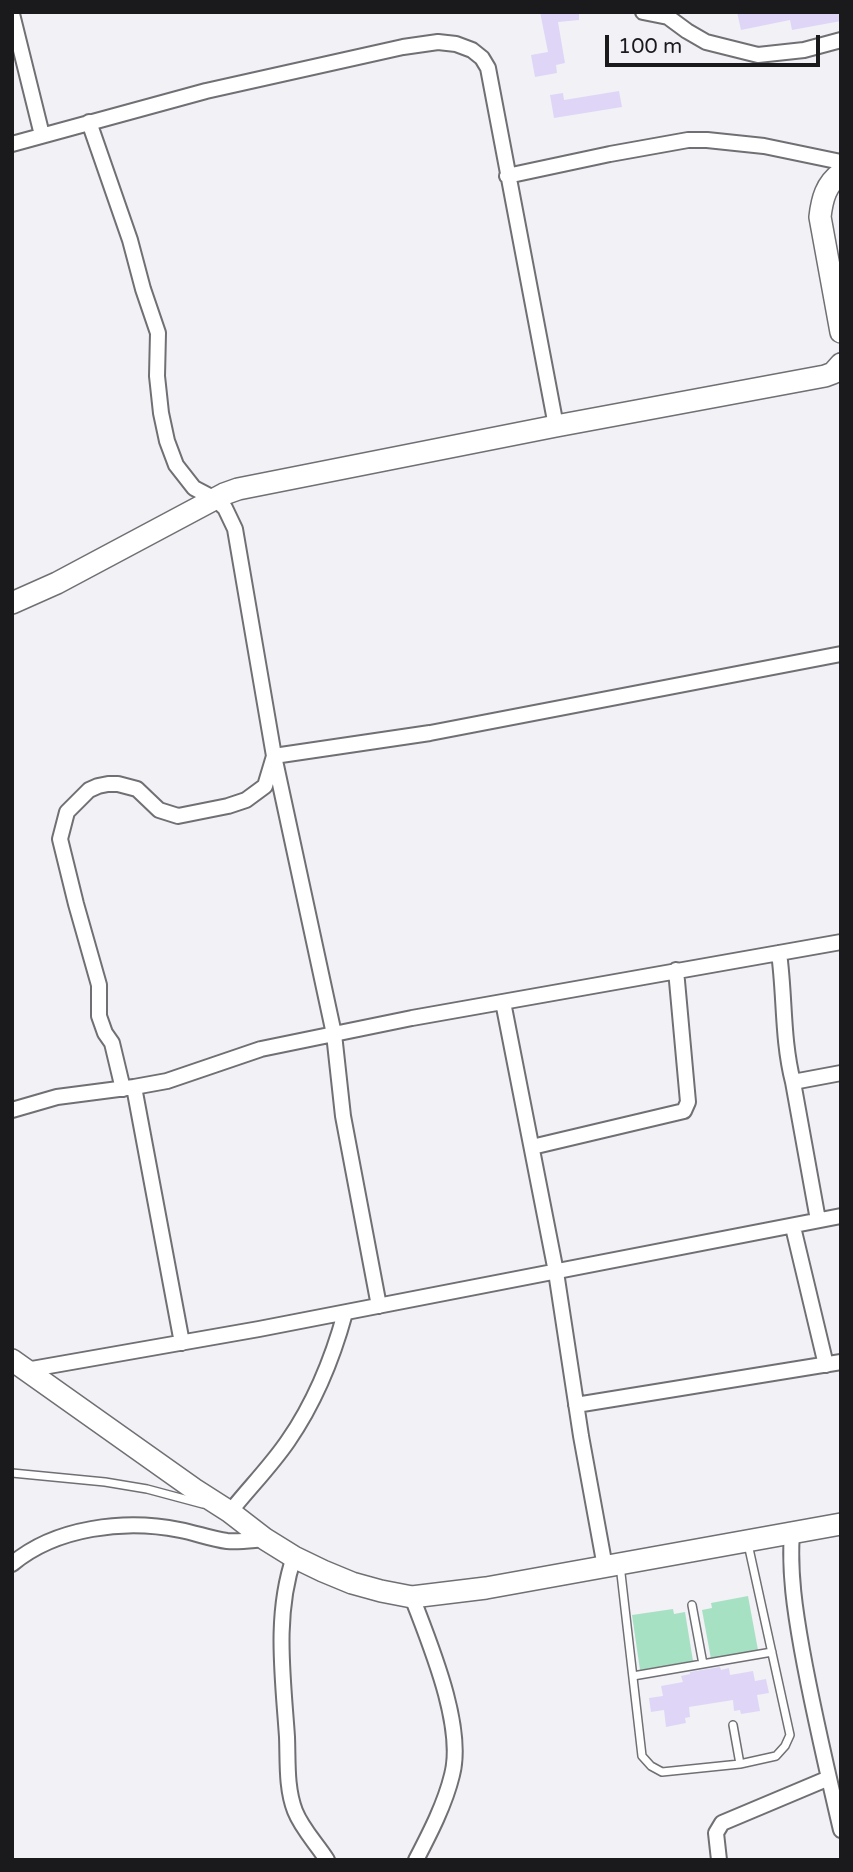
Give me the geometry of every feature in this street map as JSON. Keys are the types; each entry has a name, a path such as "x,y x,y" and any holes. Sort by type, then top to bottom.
{"street":[{"path":"643,12 667,17 706,42 758,55 804,50 841,40"},
{"path":"12,14 42,135"},
{"path":"12,144 206,91 403,47 438,42 472,50 482,58 488,68 556,425"},
{"path":"89,122 130,240 158,333 157,376 167,441 176,465 194,488 215,499 225,508 235,529 274,756 334,1034 343,1116 379,1306"},
{"path":"507,176 688,140 764,146 841,162"},
{"path":"841,173 827,188 820,217 841,332"},
{"path":"12,603 57,583 224,494 251,485 825,376 833,373 841,364"},
{"path":"274,756 430,733 841,654"},
{"path":"182,1343 129,1088 99,1016 99,985 60,839 67,812 89,790 98,786 118,783 137,789 159,810 178,816 246,800 265,786 274,756"},
{"path":"12,1110 57,1097 129,1088 199,1071 261,1049 334,1034 841,942"},
{"path":"779,953 784,998 784,1034 818,1220"},
{"path":"532,1147 684,1111 687,1108 676,970"},
{"path":"503,1002 556,1272 576,1405 613,1566"},
{"path":"793,1082 841,1073"},
{"path":"19,1365 182,1343 841,1216"},
{"path":"576,1405 833,1364 793,1227"},
{"path":"230,1512 288,1441 305,1414 336,1345 345,1313"},
{"path":"19,1365 294,1557 352,1583 412,1597 486,1588 841,1524"},
{"path":"12,1564 44,1544 72,1533 110,1527 143,1525 179,1529 227,1541 265,1539"},
{"path":"792,1532 791,1571 796,1613 811,1700 829,1778 837,1797 841,1830"},
{"path":"294,1557 284,1598 281,1636 290,1795 300,1822 327,1860"},
{"path":"412,1597 435,1658 455,1744 453,1773 435,1822 416,1860"},
{"path":"719,1860 716,1833 722,1823 829,1778"}],"lane":[{"path":"12,1473 147,1489 230,1512"},
{"path":"613,1566 633,1676 642,1756 651,1766 663,1773 740,1764 776,1756 790,1735 747,1541"},
{"path":"692,1605 703,1664"},
{"path":"633,1676 772,1652"},
{"path":"733,1725 740,1764"}],"green space":[{"path":"748,1596 758,1650 711,1659 702,1610 712,1608 711,1603"},
{"path":"673,1609 674,1614 685,1612 693,1661 640,1670 632,1615"}],"building":[{"path":"540,12 579,12 579,20 558,22 565,63 556,65 557,73 535,77 531,55 548,52"},
{"path":"737,12 841,12 841,21 792,30 790,20 741,30"},
{"path":"619,91 622,107 554,118 550,95 563,93 564,100"},
{"path":"720,1667 721,1670 729,1668 730,1675 753,1671 755,1681 766,1679 769,1693 757,1695 760,1711 741,1714 740,1710 734,1711 733,1700 689,1707 690,1717 685,1718 686,1723 666,1727 664,1710 651,1712 649,1698 663,1696 661,1686 683,1682 681,1676 690,1672"}]}
